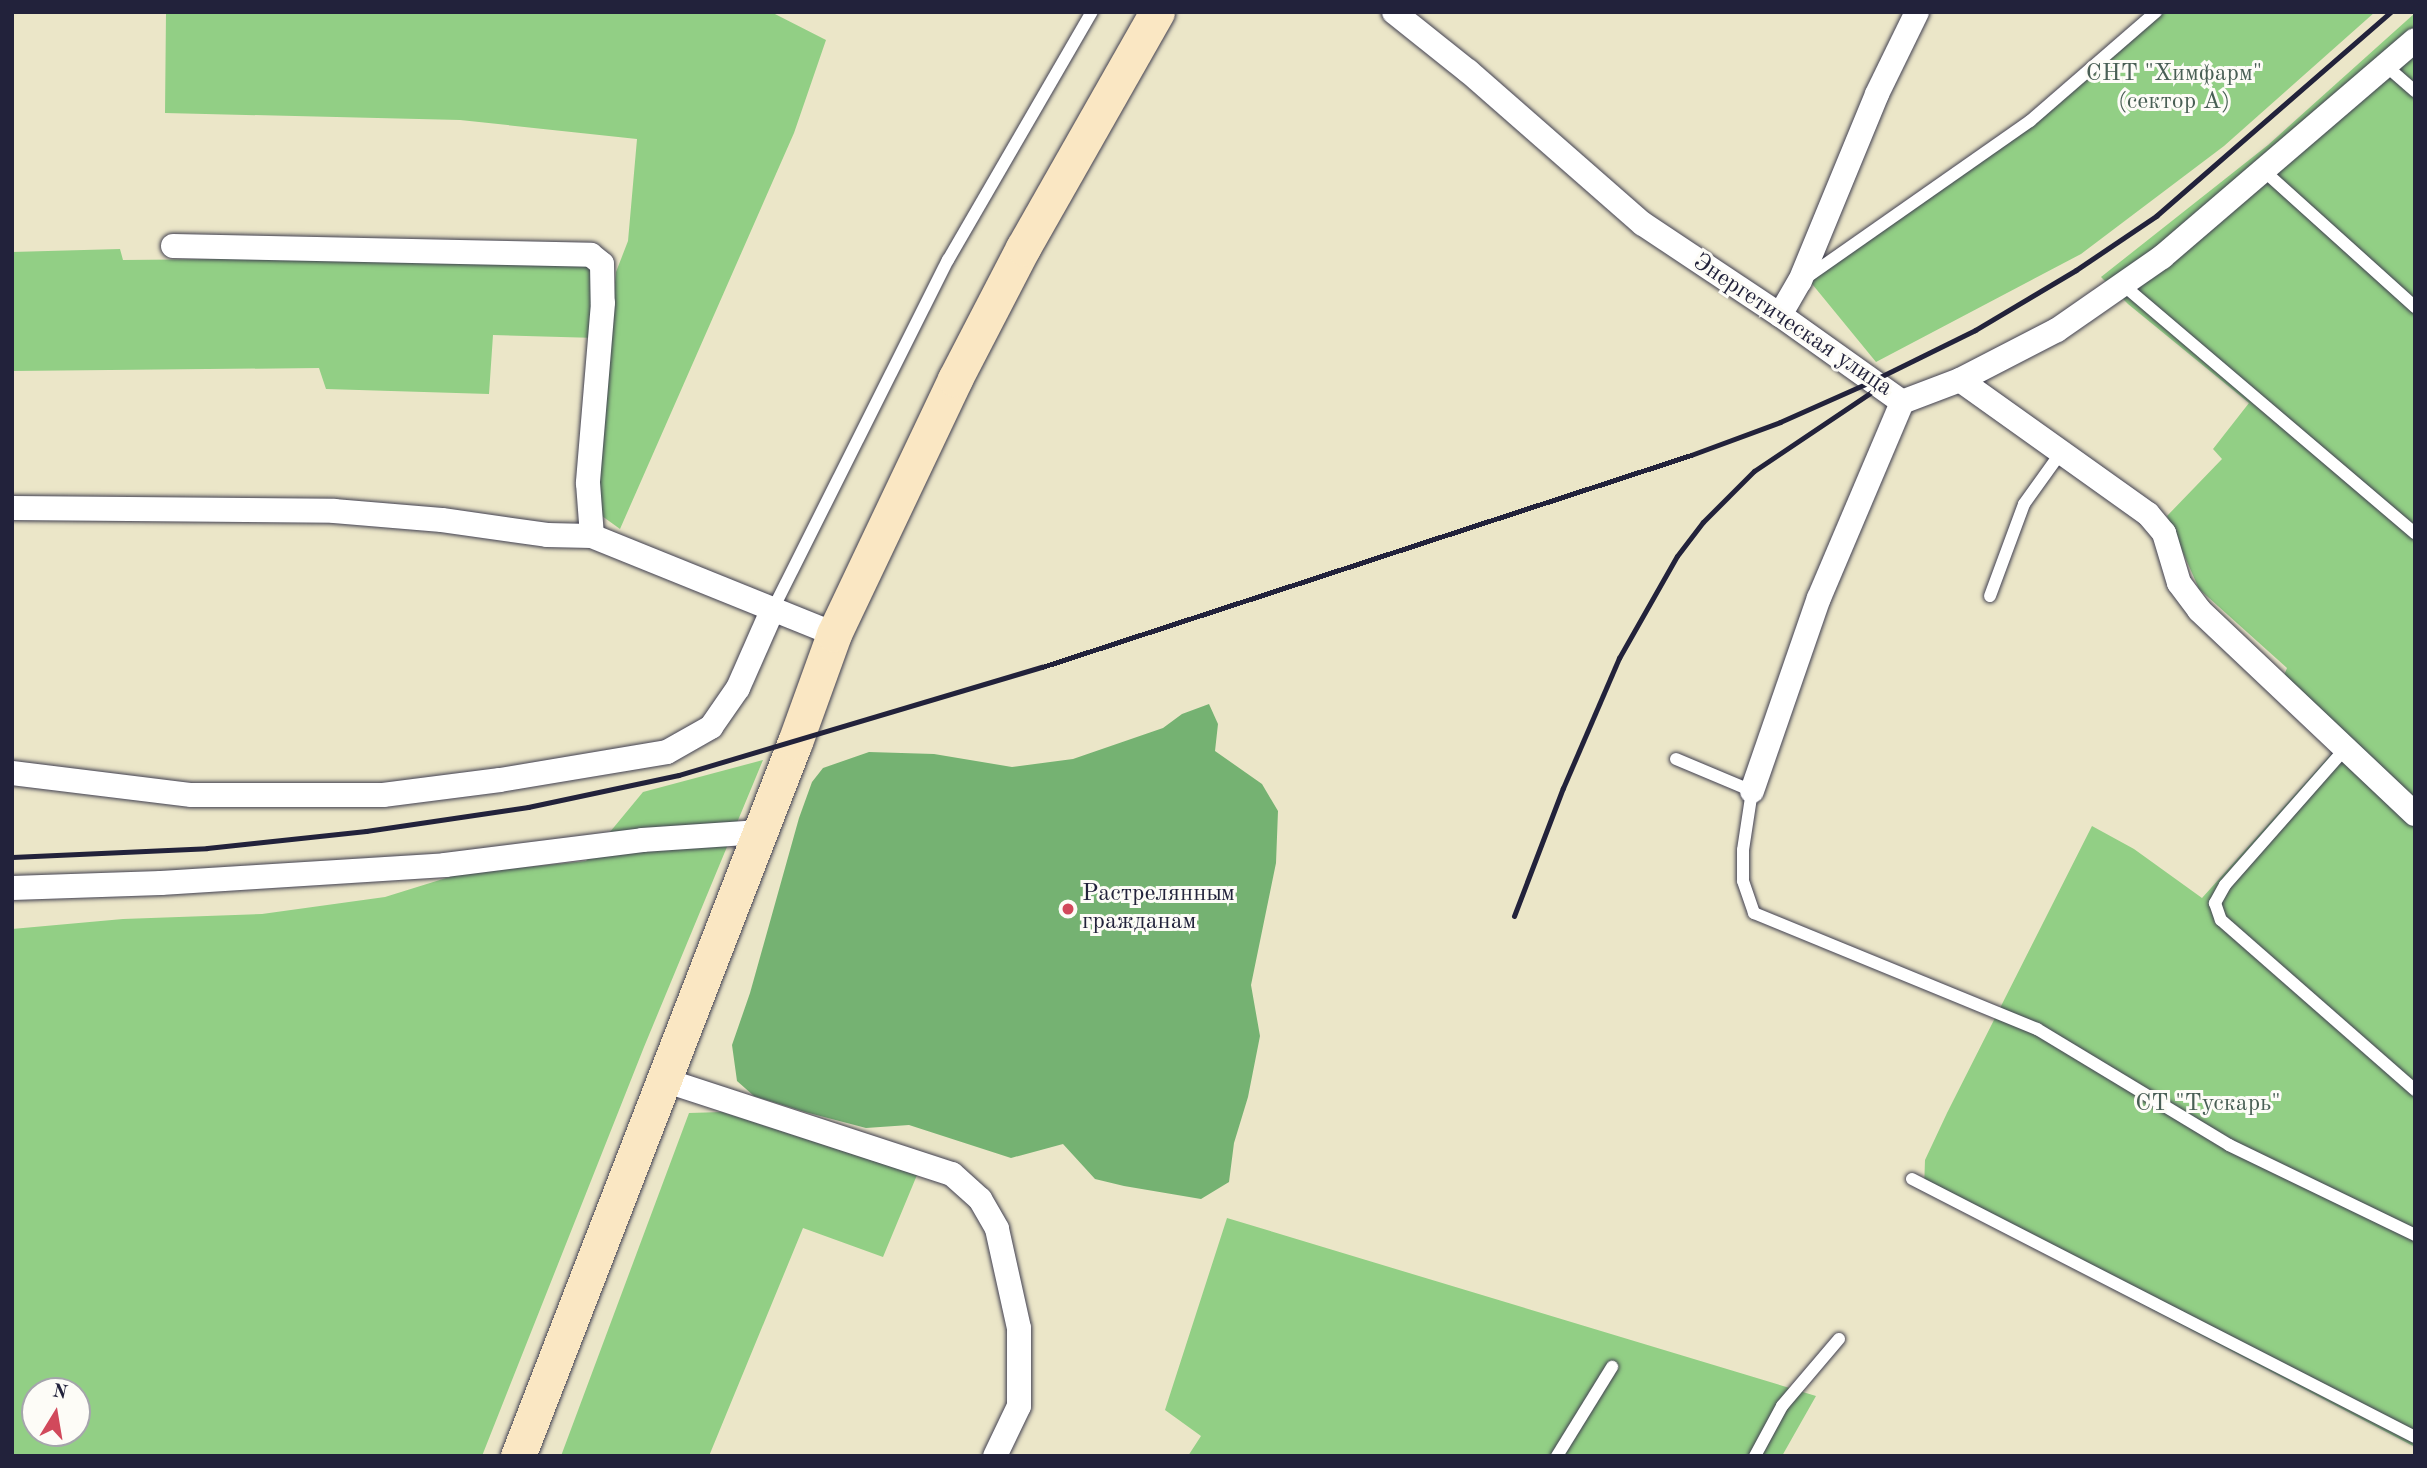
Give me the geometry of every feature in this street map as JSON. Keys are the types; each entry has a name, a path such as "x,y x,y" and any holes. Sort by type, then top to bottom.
{"main road":[{"path":"519,1456 834,634 943,404 1017,260 1157,12"}],"street":[{"name":"Энергетическая улица","path":"1394,12 1468,71 1643,224 1780,314 1902,402 1819,598 1752,791"},
{"path":"1780,314 1800,281 1877,94 1917,12"},
{"path":"1902,402 1960,380 2057,330 2162,257 2415,40"},
{"path":"173,246 591,255 602,264 603,290 588,483 592,536"},
{"path":"1960,380 2148,514 2164,533 2179,583 2199,610 2344,750 2415,814"},
{"path":"12,508 334,511 547,534 592,536 834,634"},
{"path":"12,773 192,795 383,795 500,780 667,752 711,727 738,688 772,611"},
{"path":"12,888 162,883 445,865 665,837 760,832"},
{"path":"664,1080 952,1174 980,1199 997,1229 1019,1328 1018,1406 995,1456"}],"lane":[{"path":"772,611 948,260 1092,12"},
{"path":"1800,281 1808,279 2030,121 2156,12"},
{"path":"2385,65 2415,91"},
{"path":"2263,170 2415,307"},
{"path":"2122,284 2415,533"},
{"path":"1990,596 2024,504 2062,451"},
{"path":"2344,750 2225,885 2215,903 2221,920 2415,1090"},
{"path":"1676,759 1752,791 1743,850 1743,881 1754,913 2037,1029 2229,1145 2415,1235"},
{"path":"1912,1179 2415,1437"},
{"path":"1755,1456 1782,1406 1839,1339"},
{"path":"1557,1456 1612,1367"}],"green space":[{"path":"166,12 771,12 826,40 794,133 620,529 602,516 596,479 616,272 628,241 637,139 460,120 165,113"},
{"name":"СНТ \"Химфарм\" (сектор А)","path":"2146,12 2375,12 2224,146 2081,254 1876,362 1808,279 2017,130"},
{"name":"СТ \"Тускарь\"","path":"2415,13 2415,1447 1924,1190 1925,1160 2092,826 2134,849 2202,898 2333,752 2275,697 2287,668 2199,589 2167,516 2222,459 2213,449 2249,403 2128,304 2101,277 2268,145"},
{"path":"120,249 123,260 317,258 593,265 597,338 493,335 489,394 326,389 319,368 12,371 12,252"},
{"path":"1209,704 1218,724 1215,751 1262,784 1278,811 1276,863 1251,985 1260,1036 1248,1097 1234,1143 1229,1182 1201,1199 1124,1186 1095,1179 1063,1144 1011,1158 909,1125 866,1128 805,1112 754,1096 737,1081 732,1045 750,993 799,818 812,782 823,768 869,752 934,754 1012,767 1073,759 1163,728 1182,714"},
{"path":"763,760 644,1047 482,1456 12,1456 12,929 123,919 262,914 385,897 459,874 586,861 643,792"},
{"path":"722,1112 917,1175 883,1257 803,1228 709,1456 561,1456 689,1113"},
{"path":"1227,1218 1816,1396 1782,1456 1188,1456 1201,1436 1165,1410"}],"railway":[{"path":"12,857 207,848 366,831 528,807 679,775 1042,667 1691,455 1780,422 1872,381 1975,330 2076,270 2156,216 2391,12"},
{"path":"1514,916 1563,788 1619,658 1677,556 1703,522 1754,471 1885,383"}],"place":[{"name":"Растрелянным гражданам","path":"1068,909"}]}
